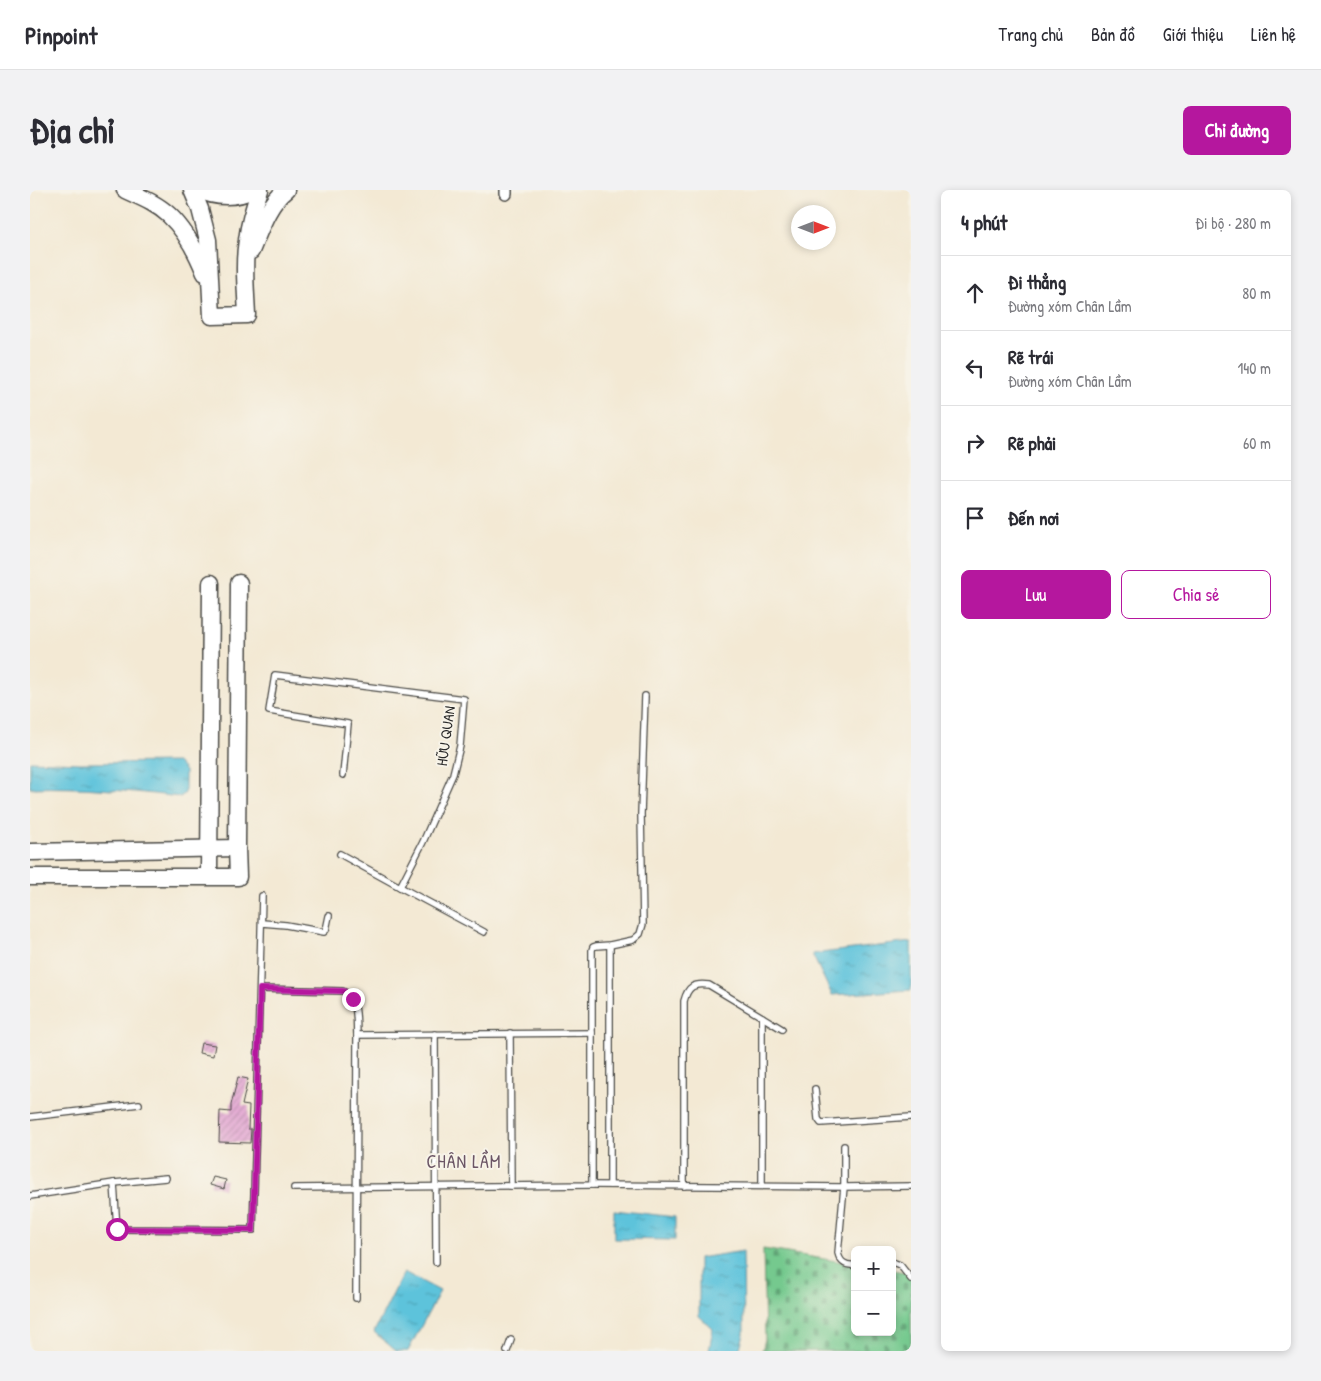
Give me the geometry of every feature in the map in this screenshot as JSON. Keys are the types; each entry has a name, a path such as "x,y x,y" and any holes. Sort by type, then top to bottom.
{"street":[{"path":"125,190 147,200 169,214 197,254 211,286"},
{"path":"192,190 200,209 208,240 212,316 247,315 246,241 251,216 260,190"},
{"path":"200,190 218,196 233,196 252,190"},
{"path":"245,264 266,217 286,190"},
{"path":"210,876 211,584"},
{"path":"30,877 238,877 239,584"},
{"path":"30,852 237,848"}],"lane":[{"name":"HỮU QUAN","path":"344,775 348,724 269,711 275,675 464,699 460,746 454,774 400,887"},
{"path":"592,1185 592,950 596,946 610,946 633,940 640,934 643,924 641,814 644,696"},
{"path":"340,854 484,932"},
{"path":"114,1183 117,1229 253,1230 262,896"},
{"path":"262,923 324,932 329,916"},
{"path":"610,946 610,1185"},
{"path":"684,1186 684,1000 686,991 693,986 709,985 782,1029"},
{"path":"260,989 343,991 353,999 357,1035 356,1298"},
{"path":"762,1017 762,1186"},
{"path":"510,1033 511,1186"},
{"path":"357,1035 592,1033"},
{"path":"435,1034 436,1262"},
{"path":"815,1089 818,1119 821,1124 911,1117"},
{"path":"30,1117 139,1104"},
{"path":"844,1146 844,1187 838,1253 842,1262 851,1266"},
{"path":"30,1196 114,1183 166,1178"},
{"path":"294,1188 592,1185 911,1186"},
{"path":"896,1264 900,1265 911,1279"},
{"path":"507,1351 510,1340"}],"green space":[{"path":"763,1249 851,1263 851,1336 896,1336 896,1271 911,1273 911,1351 762,1351 765,1339"}],"water":[{"path":"30,761 81,763 177,762 185,771 185,793 180,797 105,790 30,788"},
{"path":"911,942 911,990 832,995 812,954"},
{"path":"614,1210 675,1217 675,1240 614,1239"},
{"path":"743,1251 744,1334 739,1351 709,1351 713,1329 699,1316 699,1258"},
{"path":"404,1272 440,1291 408,1351 396,1351 374,1332"}],"building":[{"path":"201,1043 215,1045 213,1056 199,1053"},
{"path":"238,1077 248,1079 242,1105 249,1106 248,1129 251,1129 250,1143 219,1142 220,1111 231,1112"},
{"path":"213,1177 226,1180 224,1189 210,1185"}],"district":[{"name":"CHÂN LẦM","path":"464,1162"}],"route":[{"path":"117,1229 253,1230 260,989 343,991 353,999"}]}
